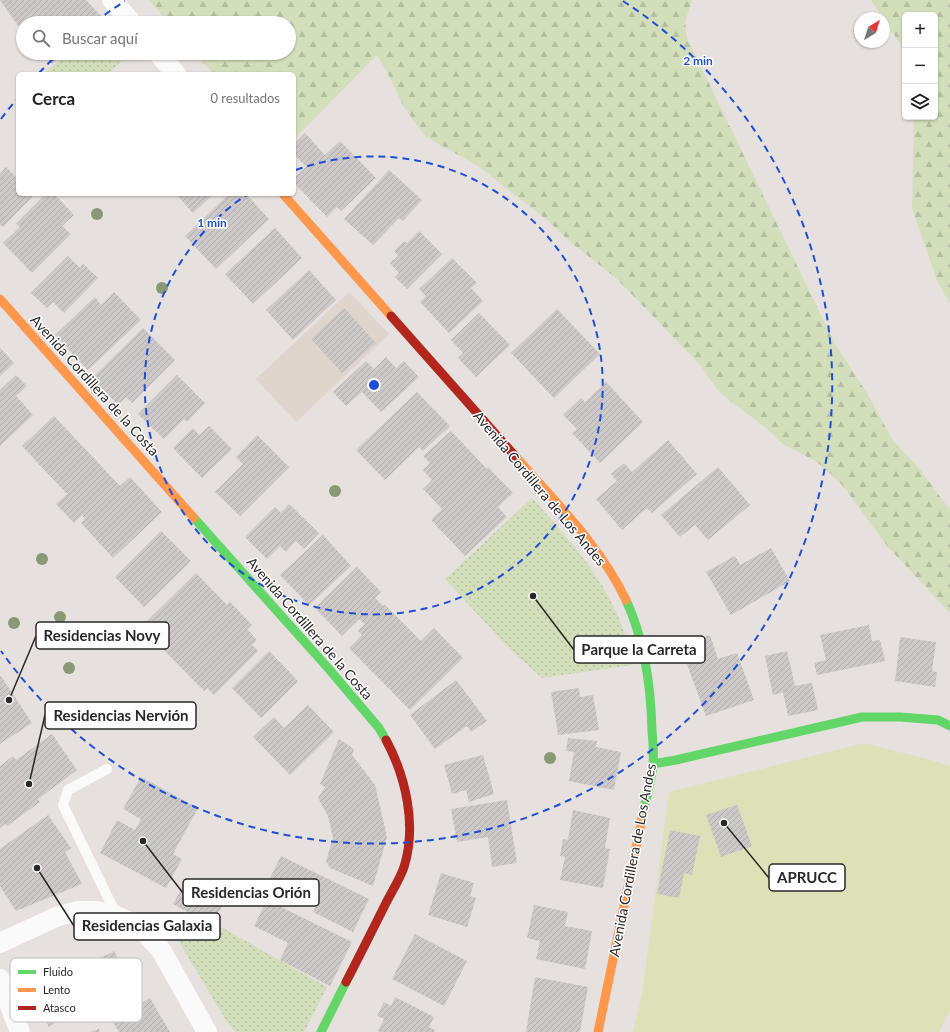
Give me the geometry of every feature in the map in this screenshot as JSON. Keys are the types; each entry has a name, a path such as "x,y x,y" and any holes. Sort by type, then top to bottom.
{"street":[{"path":"112,0 126,16"},
{"path":"164,60 174,72"},
{"name":"Avenida Cordillera de Los Andes","path":"284,196 584,534 609,569 628,604 641,642 648,680 653,720 653,764 598,1032"},
{"name":"Avenida Cordillera de la Costa","path":"0,299 328,668 379,728 393,753 401,775 409,821 409,845 404,868 321,1032"},
{"path":"653,764 862,717 900,716 938,720 950,726"},
{"path":"0,943 56,917 78,911 96,911 117,916 140,927 161,950 207,1032"},
{"path":"0,979 10,1006"},
{"path":"16,1022 20,1032"}],"lane":[{"path":"108,770 68,790 63,804 117,916"}],"shaded area":[{"path":"349,292 389,334 296,422 256,379"}],"green space":[{"path":"149,0 692,0 685,22 687,38 834,342 868,395 892,439 918,467 950,510 950,613 888,547 843,486 817,462 783,444 765,427 731,402 717,389 700,365 616,278 568,240 546,219 478,166 426,137 401,102 392,81 377,55 296,137 296,72 212,72 201,60 296,60 296,16 163,16"},
{"path":"871,0 950,0 950,303 938,283 912,208 914,120 938,120 938,12 902,12 902,52 900,44 890,29 890,12 879,12"},
{"path":"60,60 123,60 109,72 46,72"},
{"path":"532,498 575,547 600,582 620,620 629,647 632,665 542,678 509,648 445,579"},
{"path":"864,743 950,766 950,1010 939,1032 633,1032 642,995 669,792"},
{"path":"221,927 327,987 304,1032 236,1032 227,1022 178,940"}],"building":[{"path":"0,0 86,0 101,16 16,16 16,23"},
{"path":"48,60 56,60 52,64"},
{"path":"305,133 325,155 340,141 376,178 341,211 337,207 327,217 296,185 296,176 306,167 296,156 296,142"},
{"path":"6,167 16,177 16,196 33,196 3,227 0,225 0,174"},
{"path":"389,170 422,200 403,221 399,218 373,245 344,219"},
{"path":"44,196 56,196 74,215 62,226 71,234 32,273 3,243 20,227 16,224"},
{"path":"178,196 212,196 193,213"},
{"path":"227,196 248,196 269,219 216,269 185,236"},
{"path":"275,228 302,258 253,304 225,274"},
{"path":"419,231 442,254 407,289 395,277 399,273 390,263 398,256 394,251 404,241 407,243"},
{"path":"68,256 80,268 83,264 98,278 64,313 53,302 47,308 31,293"},
{"path":"452,258 477,283 471,288 483,301 449,333 420,302 426,296 419,289"},
{"path":"309,270 336,300 293,340 266,310"},
{"path":"114,292 141,320 88,370 55,335 95,297 101,305"},
{"path":"344,308 376,343 342,373 311,339"},
{"path":"557,309 600,354 554,398 511,353"},
{"path":"479,313 510,345 476,377 458,358 463,353 451,340"},
{"path":"143,328 175,360 132,403 126,397 118,405 92,378"},
{"path":"0,348 14,363 0,376"},
{"path":"386,357 396,368 404,361 419,377 381,412 362,392 346,406 333,392 366,361 374,369"},
{"path":"16,375 27,386 16,396 33,415 0,446 0,390"},
{"path":"177,375 205,403 187,422 184,419 164,439 138,414"},
{"path":"606,382 643,422 600,463 572,433 577,429 563,415 581,398 585,402"},
{"path":"417,392 450,426 423,451 419,447 385,480 356,450"},
{"path":"54,416 120,486 130,477 162,512 113,558 81,523 85,519 82,515 74,523 56,504 67,494 22,446"},
{"path":"209,426 232,449 202,478 173,448 193,428 199,435"},
{"path":"451,431 487,469 488,467 513,493 498,507 507,517 465,556 431,520 442,509 423,489 432,480 423,470 430,463 423,456"},
{"path":"257,435 289,467 240,516 215,492 243,464 236,457"},
{"path":"668,440 697,474 652,513 647,508 622,530 596,499 617,481 611,474 624,463 632,472"},
{"path":"718,467 750,505 708,540 695,525 680,537 661,515"},
{"path":"289,504 319,533 304,549 296,541 286,552 280,546 267,559 245,537 275,507 281,513"},
{"path":"161,531 191,561 144,607 115,577"},
{"path":"323,535 351,566 309,605 280,575"},
{"path":"771,548 790,581 731,615 706,572 735,556 740,565"},
{"path":"357,567 381,592 375,598 383,606 385,605 421,641 434,628 463,658 410,710 349,648 362,635 358,631 365,624 359,619 342,636 315,608"},
{"path":"196,573 227,605 230,602 252,625 247,629 257,640 252,645 258,651 214,695 207,688 204,691 141,627"},
{"path":"869,625 872,641 880,640 885,661 817,675 814,663 826,660 820,635"},
{"path":"710,635 718,659 737,653 754,700 706,716 680,645"},
{"path":"900,637 936,642 932,671 937,672 935,687 895,681"},
{"path":"269,651 298,681 261,718 232,688"},
{"path":"787,651 795,686 812,683 818,710 788,716 783,692 773,695 765,656"},
{"path":"1,676 32,723 0,744 0,677"},
{"path":"456,680 487,721 471,732 467,726 435,749 410,715"},
{"path":"579,688 580,697 593,695 599,730 558,735 551,692"},
{"path":"308,705 334,732 290,775 253,737 274,717 284,728"},
{"path":"52,734 77,770 38,799 40,802 7,826 5,824 0,828 0,766 13,756 16,760"},
{"path":"568,738 597,741 596,747 621,752 614,790 569,781 574,752 566,751"},
{"path":"339,739 354,749 352,755 375,785 387,837 373,886 330,868 326,861 333,838 328,816 318,798 325,787 320,784"},
{"path":"483,755 494,794 469,802 466,790 452,794 444,765"},
{"path":"141,777 198,808 173,854 182,859 166,888 100,853 117,820 135,830 141,819 123,809"},
{"path":"507,800 517,863 492,867 488,837 457,842 451,809"},
{"path":"737,805 752,846 721,857 706,815"},
{"path":"573,810 610,818 605,848 610,849 603,888 560,880 565,857 560,856 563,839 568,840"},
{"path":"48,815 71,848 65,852 82,884 16,911 0,886 0,849"},
{"path":"670,830 700,836 692,875 684,873 679,898 657,894"},
{"path":"281,856 369,899 353,932 313,912 318,902 270,878"},
{"path":"441,873 474,883 470,896 476,898 467,927 428,915"},
{"path":"187,879 225,901 211,925 173,904"},
{"path":"267,900 352,942 330,986 280,960 288,943 254,926"},
{"path":"534,905 568,912 565,926 592,931 585,969 536,959 540,941 527,938"},
{"path":"415,934 467,961 444,1006 392,979"},
{"path":"114,951 118,958 101,958"},
{"path":"535,977 588,987 580,1032 526,1032"},
{"path":"395,997 434,1017 429,1027 435,1030 434,1032 378,1031 384,1019 377,1016 384,1002 391,1006"},
{"path":"150,998 170,1032 119,1032 113,1022 142,1022 142,1003"},
{"path":"46,1022 57,1022 49,1027"},
{"path":"99,1029 100,1032 90,1032"}],"traffic: fast":[{"path":"194,518 328,668 379,728 386,740"},
{"path":"626,600 633,616 646,664 650,698 653,761 651,778 642,819"},
{"path":"653,764 862,717 900,717 938,720 950,726"},
{"path":"321,1032 346,982"}],"traffic: slow":[{"path":"285,196 391,316"},
{"path":"0,299 194,518"},
{"path":"516,457 590,542 615,580 626,600"},
{"path":"598,1032 642,819"}],"traffic: jam":[{"path":"391,316 516,457"},
{"path":"346,982 400,876 408,851 409,819 404,786 393,754 386,740"}],"place":[{"name":"Parque la Carreta","path":"533,596"},
{"name":"Residencias Novy","path":"9,700"},
{"name":"Residencias Nervión","path":"29,784"},
{"name":"APRUCC","path":"724,823"},
{"name":"Residencias Orión","path":"143,841"},
{"name":"Residencias Galaxia","path":"37,868"}]}
